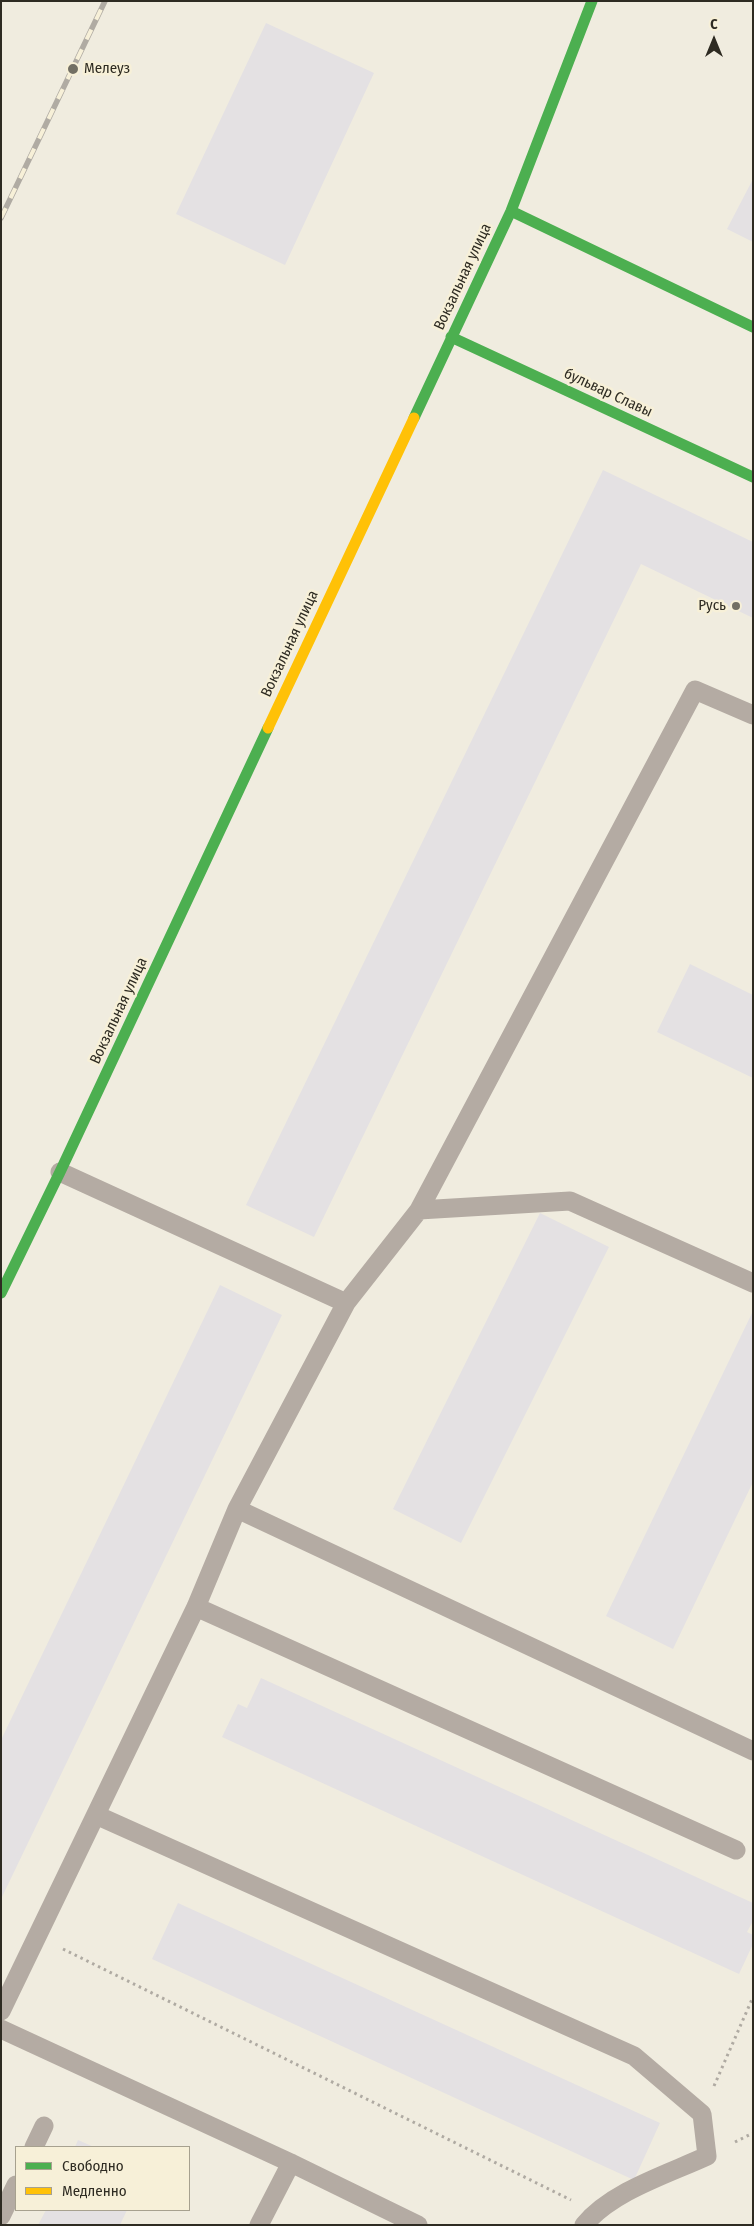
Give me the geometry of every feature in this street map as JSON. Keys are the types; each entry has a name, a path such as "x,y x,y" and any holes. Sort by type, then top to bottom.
{"street":[{"name":"Вокзальная улица","path":"1,1293 60,1172 510,211 592,1"},
{"path":"510,211 753,327"},
{"name":"бульвар Славы","path":"451,337 753,477"}],"lane":[{"path":"1,2011 196,1607 237,1509 346,1303 420,1210 695,690 753,715"},
{"path":"60,1172 346,1303"},
{"path":"420,1210 570,1201 753,1284"},
{"path":"237,1509 753,1751"},
{"path":"196,1607 736,1850"},
{"path":"96,1814 634,2056 702,2114 707,2156 630,2191 590,2218"},
{"path":"1,2029 291,2163 418,2225"},
{"path":"34,2146 44,2126"},
{"path":"259,2225 291,2163"},
{"path":"1,2216 15,2187"}],"path":[{"path":"37,1937 590,2218"},
{"path":"702,2114 753,1997"}],"building":[{"path":"266,23 374,73 285,265 176,214"},
{"path":"753,179 753,242 727,229"},
{"path":"603,470 753,542 753,618 641,564 314,1237 246,1205"},
{"path":"690,964 753,995 753,1078 657,1032"},
{"path":"540,1213 609,1247 461,1543 393,1509"},
{"path":"220,1285 282,1315 1,1899 1,1740"},
{"path":"753,1311 753,1482 673,1649 606,1616"},
{"path":"261,1678 753,1903 753,1921 747,1932 753,1935 753,1944 739,1974 222,1737 238,1704 247,1708"},
{"path":"178,1903 660,2123 634,2180 152,1959"},
{"path":"78,2140 92,2146 75,2146"},
{"path":"45,2211 127,2211 120,2225 38,2225"}],"railway":[{"path":"1,218 105,1"}],"traffic: fast":[{"path":"414,418 511,211 592,1"},
{"path":"511,211 753,327"},
{"path":"451,337 753,477"},
{"path":"1,1293 60,1172 268,728"}],"traffic: slow":[{"path":"268,728 414,418"}],"place":[{"name":"Мелеуз","path":"73,69"},
{"name":"Русь","path":"736,606"}]}
